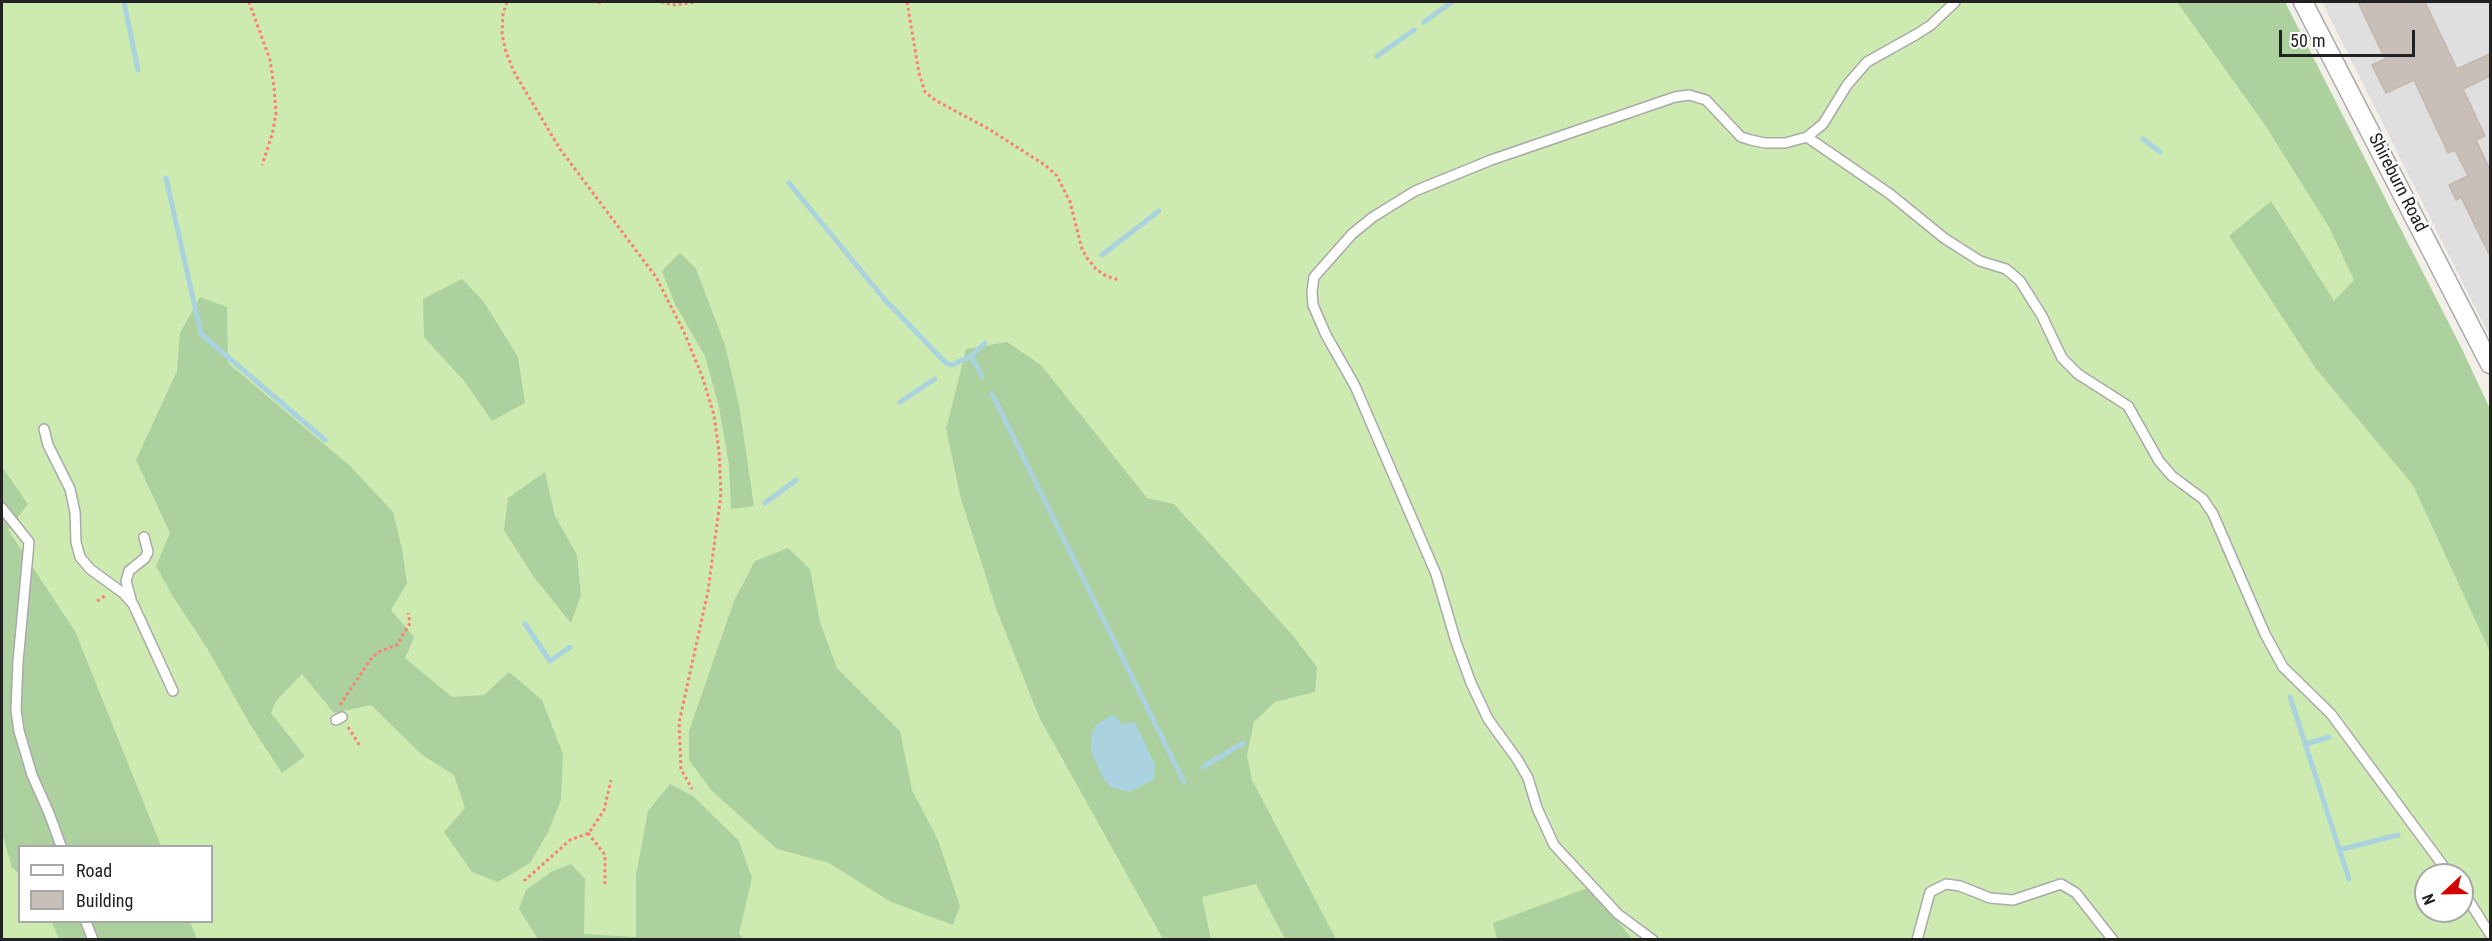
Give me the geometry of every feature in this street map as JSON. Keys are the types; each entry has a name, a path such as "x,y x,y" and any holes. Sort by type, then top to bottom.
{"street":[{"name":"Shireburn Road","path":"2303,2 2490,364"}],"lane":[{"path":"1653,939 1618,914 1570,865 1554,845 1537,808 1528,778 1488,719 1460,652 1436,574 1354,386 1312,305 1314,277 1352,234 1373,217 1415,191 1491,160 1675,97 1689,95 1706,100 1741,136 1751,140 1785,143 1807,137 1823,124 1846,85 1867,62 1924,30 1955,2"},
{"path":"1807,137 1890,194 1944,238 1980,261 2006,269 2020,281 2042,316 2062,358 2078,374 2128,406 2159,461 2172,476 2203,499 2213,514 2265,634 2283,667 2331,714 2442,863"},
{"path":"44,429 48,445 70,489 80,557 90,569 117,588 133,604"},
{"path":"2,507 29,542 18,662 16,710 19,731 32,775 50,813 61,845"},
{"path":"144,537 148,552 145,558 129,571 126,581 133,604 173,691"},
{"path":"1917,939 1930,892 1946,884 1960,886 1990,898 2013,900 2061,884 2076,893 2113,939"},
{"path":"2474,909 2490,934"},
{"path":"87,923 93,939"}],"path":[{"path":"249,2 270,60 274,87 276,114 262,165"},
{"path":"507,2 503,13 502,34 514,72 560,149 656,277 684,332 702,376 714,415 719,451 721,494 708,591 678,723 681,769 692,789"},
{"path":"661,2 676,5 695,2"},
{"path":"907,2 919,73 925,92 934,100 987,128 1045,165 1057,176 1070,202 1082,249 1087,258 1106,276 1119,280"},
{"path":"360,746 339,719 340,702 378,652 397,645 410,623 408,613"},
{"path":"525,880 570,840 588,834 604,810 611,780"},
{"path":"588,834 601,847 605,855 605,884"}],"shaded area":[{"path":"2322,2 2490,2 2490,340 2488,333"}],"green space":[{"path":"2,2 2271,2 2490,507 2490,939 2,940"},
{"path":"2177,2 2285,2 2462,349 2490,409 2490,652 2413,485 2317,370 2229,236 2271,201 2334,301 2354,280 2329,227 2265,125"},
{"path":"680,253 696,269 725,345 739,405 754,506 731,509 729,465 719,407 705,356 675,304 662,271"},
{"path":"462,279 484,302 518,357 525,403 492,421 465,382 424,337 423,299"},
{"path":"200,297 227,307 228,363 350,466 393,512 407,583 391,610 414,637 405,658 452,697 484,695 509,672 542,700 563,754 561,800 548,832 530,863 498,882 472,872 444,832 465,808 454,775 421,754 371,705 334,713 302,674 276,701 271,713 305,756 282,773 251,726 207,648 156,566 170,533 136,460 177,371 180,333"},
{"path":"1007,342 1041,365 1147,498 1174,504 1294,637 1317,667 1315,692 1275,702 1254,722 1247,755 1252,780 1336,939 1285,939 1256,884 1202,897 1211,939 1163,939 1039,717 996,608 961,499 946,429 966,349"},
{"path":"2,467 28,504 8,530 75,631 161,845 18,845 18,872 12,868 2,833"},
{"path":"545,472 555,516 577,555 581,595 571,623 533,576 504,530 508,498"},
{"path":"788,548 810,569 820,622 837,668 900,731 912,790 938,840 960,906 953,925 891,902 829,863 777,849 712,791 689,760 689,731 734,601 755,561"},
{"path":"670,784 693,796 739,841 752,878 739,933 743,939 538,939 519,909 526,890 551,872 571,864 585,879 584,934 636,937 636,875 648,811"},
{"path":"1590,887 1632,939 1497,939 1493,923"},
{"path":"52,923 190,923 197,939 59,939"}],"water":[{"path":"1110,716 1116,716 1121,724 1135,722 1155,765 1154,780 1129,792 1112,788 1104,780 1091,752 1092,733 1096,725"}],"building":[{"path":"2358,2 2425,2 2457,69 2490,54 2490,76 2463,89 2485,136 2476,140 2490,170 2490,256 2461,197 2456,200 2449,185 2468,176 2455,150 2448,153 2414,80 2386,93 2372,65 2385,59"}],"waterway":[{"path":"124,2 138,70"},
{"path":"1424,22 1452,2"},
{"path":"1377,56 1414,30"},
{"path":"2143,139 2160,152"},
{"path":"166,178 201,334 325,440"},
{"path":"789,183 885,300 946,363 952,365 971,356 985,343"},
{"path":"1102,255 1159,211"},
{"path":"971,356 982,376"},
{"path":"900,402 935,379"},
{"path":"992,394 1184,782"},
{"path":"765,503 796,480"},
{"path":"525,624 550,661 570,647"},
{"path":"2290,697 2349,879"},
{"path":"2306,744 2329,737"},
{"path":"1203,767 1243,743"},
{"path":"2339,850 2398,835"}]}
